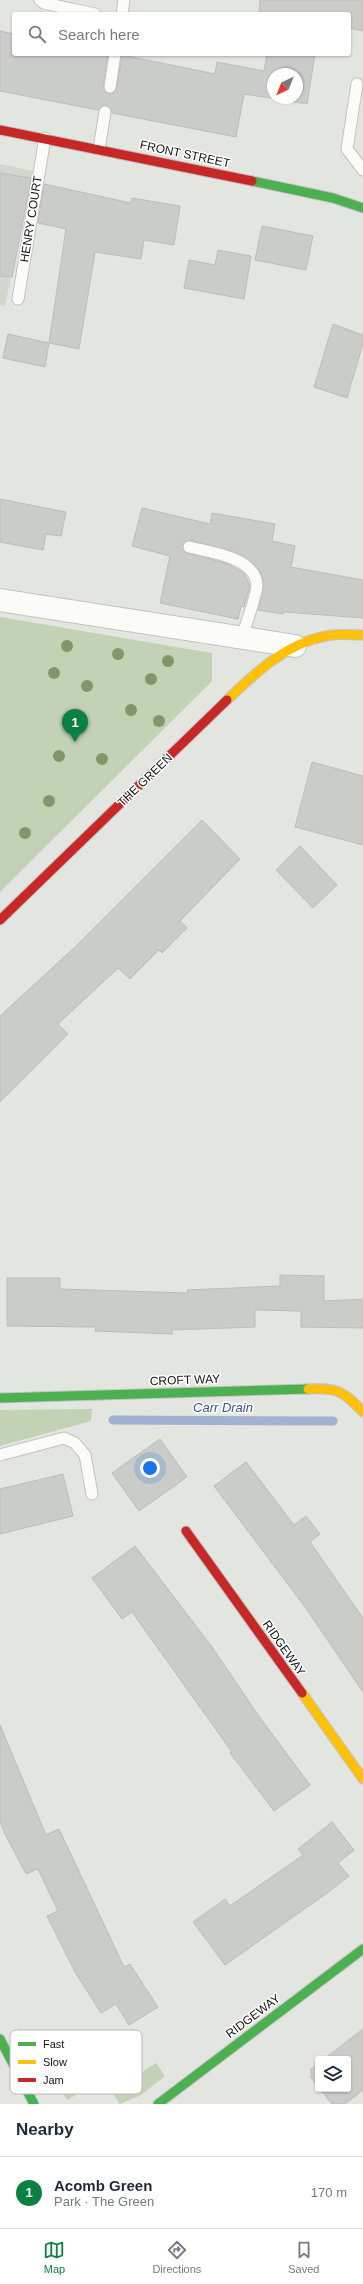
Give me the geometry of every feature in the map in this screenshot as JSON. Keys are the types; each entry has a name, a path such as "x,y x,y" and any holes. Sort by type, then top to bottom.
{"street":[{"name":"FRONT STREET","path":"0,130 333,198 363,208"},
{"name":"THE GREEN","path":"0,600 295,646"},
{"name":"THE GREEN","path":"0,920 244,684 266,665 295,646 321,636 363,635"},
{"name":"CROFT WAY","path":"0,1398 329,1388 346,1394 363,1412"},
{"name":"RIDGEWAY","path":"186,1531 363,1779"},
{"name":"RIDGEWAY","path":"158,2104 363,1948"},
{"path":"0,2039 10,2058"},
{"path":"29,2094 34,2104"}],"lane":[{"path":"40,0 44,3 86,12"},
{"path":"122,12 124,0"},
{"path":"110,87 115,56"},
{"path":"357,84 346,149 363,170"},
{"path":"99,149 105,112"},
{"name":"HENRY COURT","path":"18,299 44,138"},
{"path":"189,547 234,558 253,572 257,585 242,638"},
{"path":"0,1455 64,1438 75,1443 85,1455 92,1494"}],"shaded area":[{"path":"0,164 33,171 5,306 0,305"}],"green space":[{"path":"0,617 212,653 212,681 0,892"},
{"path":"92,1409 91,1421 0,1446 0,1410"},
{"path":"156,2063 165,2076 141,2095 120,2104 113,2094 142,2094 142,2072"},
{"path":"62,2094 77,2094 68,2100"}],"building":[{"path":"260,0 363,0 363,31 351,28 351,12 259,12"},
{"path":"0,31 12,34 12,56 108,56 103,86 105,92 109,94 113,93 117,88 122,56 215,74 217,62 264,71 267,56 315,56 307,104 303,103 303,68 267,68 267,98 244,94 236,137 112,113 111,109 106,105 102,106 98,110 0,91"},
{"path":"0,173 30,178 31,181 12,277 0,276"},
{"path":"44,184 131,203 132,198 180,206 174,245 144,240 141,259 95,252 79,349 49,343 66,229 38,223"},
{"path":"262,226 313,236 306,270 255,260"},
{"path":"218,250 251,256 244,299 184,288 189,260 215,265"},
{"path":"333,324 363,335 363,344 347,398 314,387"},
{"path":"8,334 49,343 45,367 3,358"},
{"path":"0,499 66,512 61,536 46,534 43,550 0,542"},
{"path":"142,508 210,524 212,513 275,524 272,541 295,546 291,567 363,580 363,618 284,612 283,614 258,610 264,583 261,573 254,564 232,551 190,540 184,542 182,545 185,552 228,564 244,573 250,586 244,607 241,606 238,619 160,603 170,556 132,546"},
{"path":"312,762 363,776 363,845 295,827"},
{"path":"202,820 240,859 180,921 187,928 162,953 159,950 130,979 118,968 58,1024 68,1034 0,1102 0,1016 76,946"},
{"path":"300,846 337,885 313,908 276,870"},
{"path":"280,1275 324,1276 324,1301 363,1299 363,1328 301,1327 301,1311 255,1310 255,1327 172,1330 172,1334 95,1331 96,1327 7,1326 7,1278 60,1278 60,1289 188,1293 187,1290 280,1286"},
{"path":"160,1439 187,1477 139,1511 112,1473"},
{"path":"246,1462 294,1525 306,1516 320,1534 310,1542 363,1618 363,1692 305,1607 214,1486"},
{"path":"63,1474 73,1516 0,1534 0,1489"},
{"path":"135,1546 212,1647 258,1715 310,1785 274,1811 230,1753 232,1752 132,1612 122,1619 92,1578"},
{"path":"0,1725 46,1835 59,1829 124,1967 130,1964 158,2007 129,2025 116,2004 101,2013 75,1972 47,1916 58,1911 38,1869 26,1874 5,1834 0,1821"},
{"path":"332,1822 354,1850 338,1863 349,1876 225,1965 193,1922 225,1899 230,1906 303,1855 298,1849"},
{"path":"363,2029 363,2090 345,2104 332,2104 322,2092 351,2092 351,2056 328,2056"},
{"path":"315,2066 315,2083 311,2078 311,2069"}],"waterway":[{"name":"Carr Drain","path":"113,1420 333,1421"}],"traffic: fast":[{"path":"252,181 333,198 363,208"},
{"path":"0,1398 308,1389"},
{"path":"158,2104 363,1949"},
{"path":"0,2039 10,2058"},
{"path":"29,2094 34,2104"}],"traffic: slow":[{"path":"227,700 272,660 298,645 331,635 363,635"},
{"path":"308,1389 326,1389 339,1392 350,1399 363,1412"},
{"path":"302,1693 363,1779"}],"traffic: jam":[{"path":"0,130 252,181"},
{"path":"0,920 227,700"},
{"path":"186,1531 302,1693"}],"place":[{"name":"Acomb Green","path":"75,742"}]}
